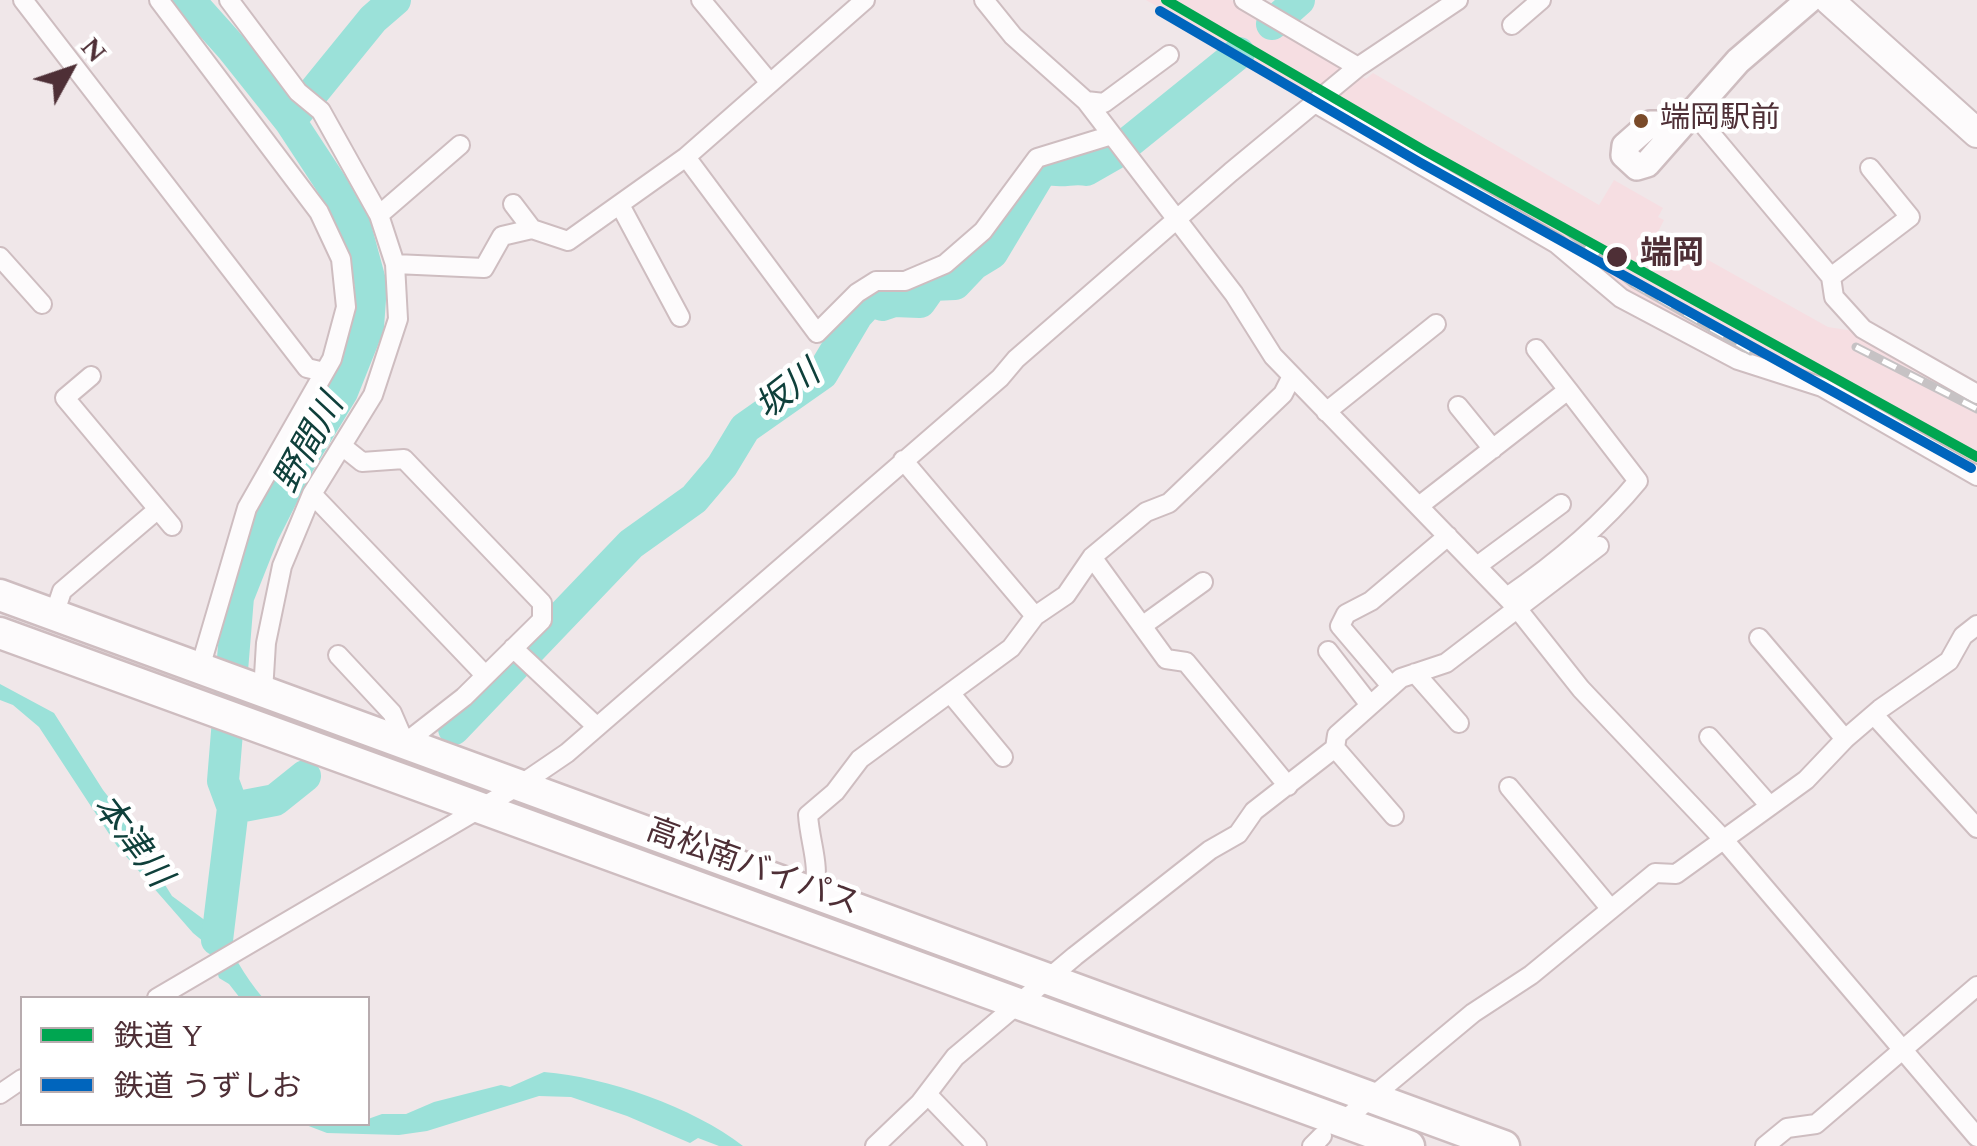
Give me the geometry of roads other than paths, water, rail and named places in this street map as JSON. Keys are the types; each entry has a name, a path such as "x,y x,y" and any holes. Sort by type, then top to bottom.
{"highway":[{"name":"高松南バイパス","path":"0,595 1504,1146"},
{"name":"高松南バイパス","path":"0,632 1021,1004 1325,1135 1409,1146"}],"main road":[{"path":"1670,138 1738,61 1808,0"},
{"path":"1829,0 1977,133"}],"street":[{"path":"23,0 307,368 324,372"},
{"path":"160,0 319,212 342,259 346,307 332,358 247,508 205,670"},
{"path":"228,0 298,92 321,111 379,215 395,264 398,320 373,395 312,494 282,566 266,643 263,692"},
{"path":"701,0 770,83"},
{"path":"984,0 1013,36 1086,102 1234,294 1272,356 1511,602 1581,690 1724,840 1977,1137"},
{"path":"1244,0 1270,6 1358,67"},
{"path":"160,996 520,785 567,753 1000,378 1016,359 1177,218 1358,67 1458,0"},
{"path":"1512,26 1541,0"},
{"path":"513,204 532,229 568,242 686,157 858,2"},
{"path":"1086,102 1104,102 1168,54"},
{"path":"1315,103 1558,244 1621,298 1738,360 1822,387 1977,476"},
{"path":"1692,111 1831,277 1834,297 1863,329 1977,394"},
{"path":"686,157 817,333 876,281 905,281 945,264 983,231 1037,158 1118,143"},
{"path":"379,215 460,145"},
{"path":"1831,277 1910,217 1870,168"},
{"path":"620,204 680,317"},
{"path":"395,264 484,268 502,236 532,229"},
{"path":"0,257 42,304"},
{"path":"1326,412 1436,324"},
{"path":"875,1146 927,1094 955,1058 1075,956 1210,850 1238,834 1254,810 1335,748 1337,735 1401,678 1446,663 1621,501 1638,480 1536,349"},
{"path":"91,376 65,398 172,526"},
{"path":"813,893 820,870 810,848 808,815 835,792 860,759 1011,648 1035,616 1066,595 1092,556 1146,512 1169,503 1283,394 1292,376"},
{"path":"1419,506 1568,390"},
{"path":"1458,406 1493,448"},
{"path":"338,655 392,713 405,743 464,697 485,675 521,655 542,620 542,603 404,459 362,462 342,446"},
{"path":"903,460 1035,616"},
{"path":"312,494 485,675"},
{"path":"1477,566 1561,504"},
{"path":"54,615 62,590 158,510"},
{"path":"1392,686 1340,626 1346,614 1371,601 1448,536"},
{"path":"1511,602 1599,546"},
{"path":"1092,556 1166,659 1186,662 1288,786"},
{"path":"1142,626 1203,582"},
{"path":"1325,1135 1472,1013 1531,975 1655,873 1676,874 1806,780 1874,714 1950,661 1963,636 1977,624"},
{"path":"1758,638 1844,739"},
{"path":"1328,651 1370,705"},
{"path":"521,655 596,726"},
{"path":"1415,673 1458,722"},
{"path":"951,694 1002,757"},
{"path":"1874,714 1977,828"},
{"path":"1710,736 1770,806"},
{"path":"1335,748 1394,816"},
{"path":"1509,787 1610,908"},
{"path":"1765,1146 1788,1128 1816,1124 1977,986"},
{"path":"927,1094 978,1146"}],"water":[{"name":"本津川","path":"0,684 54,713 103,790 147,846 152,864 172,896 210,924 223,923 238,963 261,996 238,996 219,978 210,947 193,933 117,846 39,727 13,705 0,700"},
{"path":"544,1072 594,1080 674,1107 743,1146 719,1146 698,1138 690,1143 571,1097 539,1096 427,1131 399,1135 327,1133 309,1126 370,1126 370,1118 382,1114 406,1114 434,1102 501,1085 510,1087"}],"waterway":[{"name":"野間川","path":"189,0 290,121 332,185 355,226 371,285 368,327 342,392 299,463 263,534 238,597 223,781 233,808 217,940"},
{"path":"290,121 373,19 395,0"},
{"name":"坂川","path":"1272,24 1299,0"},
{"name":"坂川","path":"454,729 631,544 694,499 722,466 745,428 822,374 857,315 871,300 882,305 894,301 920,302 932,285 955,284 974,264 992,253 1040,173 1050,169 1086,170 1114,154 1239,53"},
{"name":"坂川","path":"233,808 275,800 305,776"}],"railway":[{"path":"1563,227 1632,283 1751,351"},
{"path":"1856,347 1977,409"}],"rail line":[{"name":"Y","path":"1166,0 1425,151 1977,457"},
{"name":"うずしお","path":"1160,11 1419,162 1971,468"}],"place":[{"name":"端岡駅前","path":"1641,121"},
{"name":"端岡","path":"1617,257"}]}
